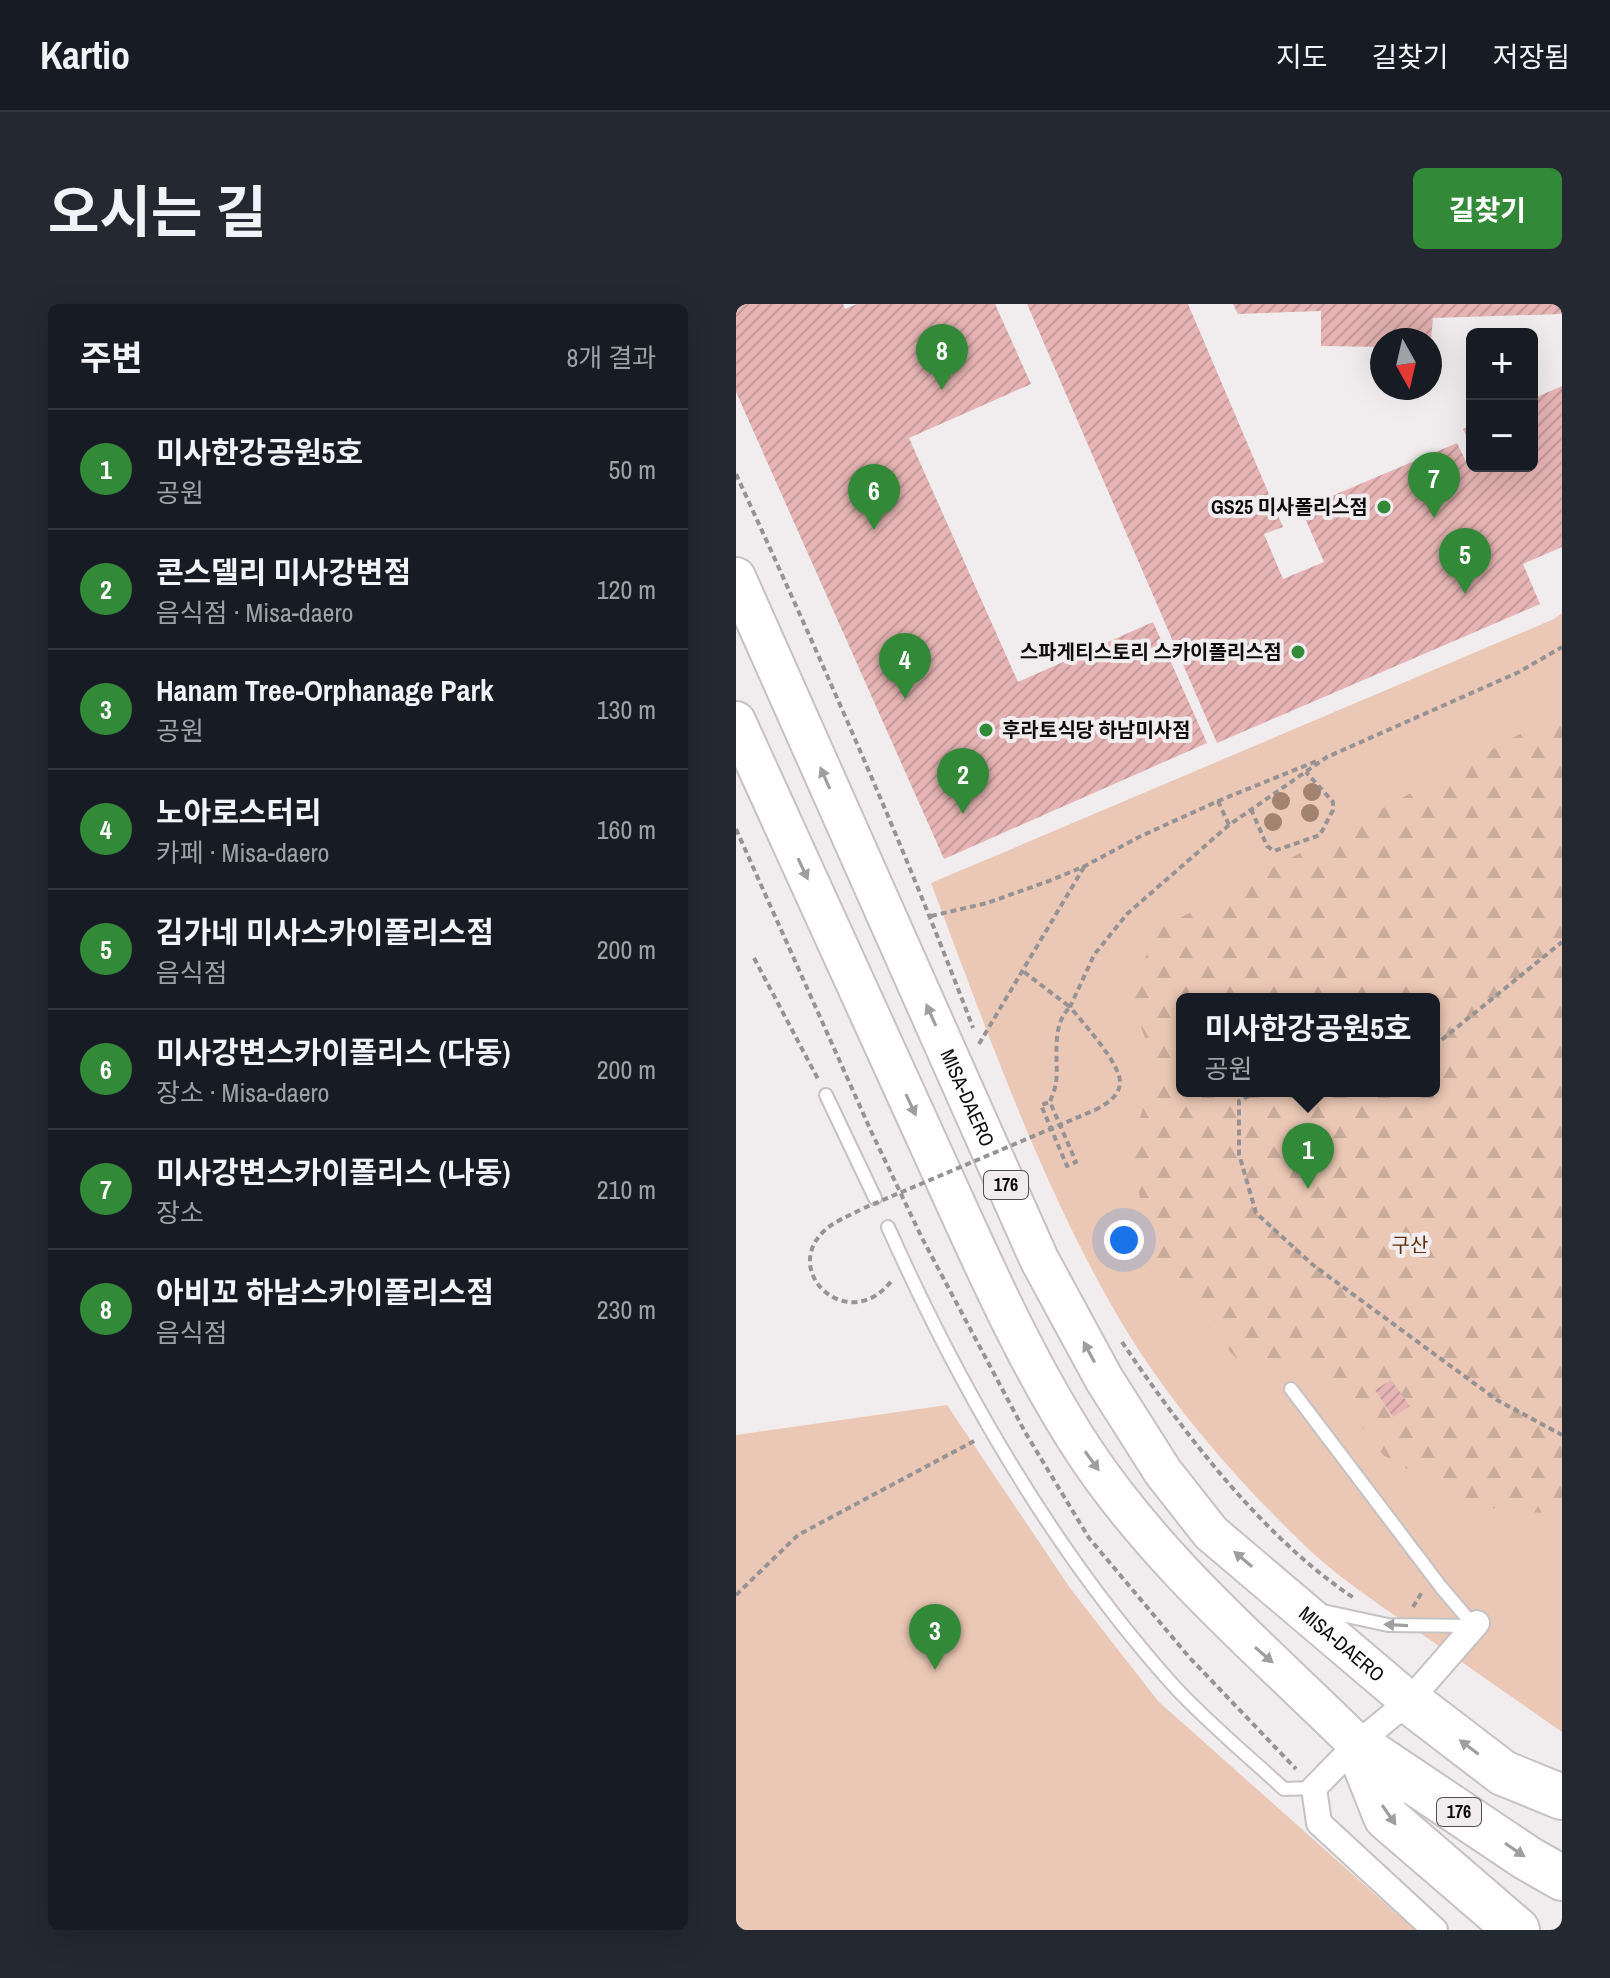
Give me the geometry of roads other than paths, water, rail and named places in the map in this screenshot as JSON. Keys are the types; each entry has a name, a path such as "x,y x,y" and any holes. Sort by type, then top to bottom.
{"highway":[{"name":"176","path":"1409,1701 1503,1773 1562,1797"},
{"name":"176","path":"1357,1744 1527,1858 1562,1878"},
{"path":"1357,1744 1386,1817 1517,1930"}],"main road":[{"name":"MISA-DAERO","path":"736,577 1039,1259 1104,1379 1163,1472 1211,1533 1409,1701"},
{"name":"176","path":"736,721 985,1267 1044,1382 1084,1451 1133,1517 1188,1582 1357,1744"}],"street":[{"path":"1435,1930 1319,1823 1314,1788 1357,1744 1409,1701 1476,1624"}],"lane":[{"path":"826,1095 875,1198"},
{"path":"888,1227 922,1302 993,1432 1064,1547 1110,1609 1175,1687 1284,1789 1314,1788"},
{"path":"1291,1389 1441,1587 1476,1624"},
{"path":"1280,1591 1329,1613 1363,1621 1401,1626 1476,1624"}],"place":[{"name":"아비꼬 하남스카이폴리스점","path":"942,390"},
{"name":"GS25 미사폴리스점","path":"1384,507"},
{"name":"미사강변스카이폴리스 (나동)","path":"1434,518"},
{"name":"미사강변스카이폴리스 (다동)","path":"874,530"},
{"name":"김가네 미사스카이폴리스점","path":"1465,594"},
{"name":"스파게티스토리 스카이폴리스점","path":"1298,652"},
{"name":"노아로스터리","path":"905,699"},
{"name":"후라토식당 하남미사점","path":"986,730"},
{"name":"콘스델리 미사강변점","path":"963,814"},
{"name":"미사한강공원5호","path":"1308,1189"},
{"name":"Hanam Tree-Orphanage Park","path":"935,1670"}],"park label":[{"name":"구산","path":"1410,1245"}]}
